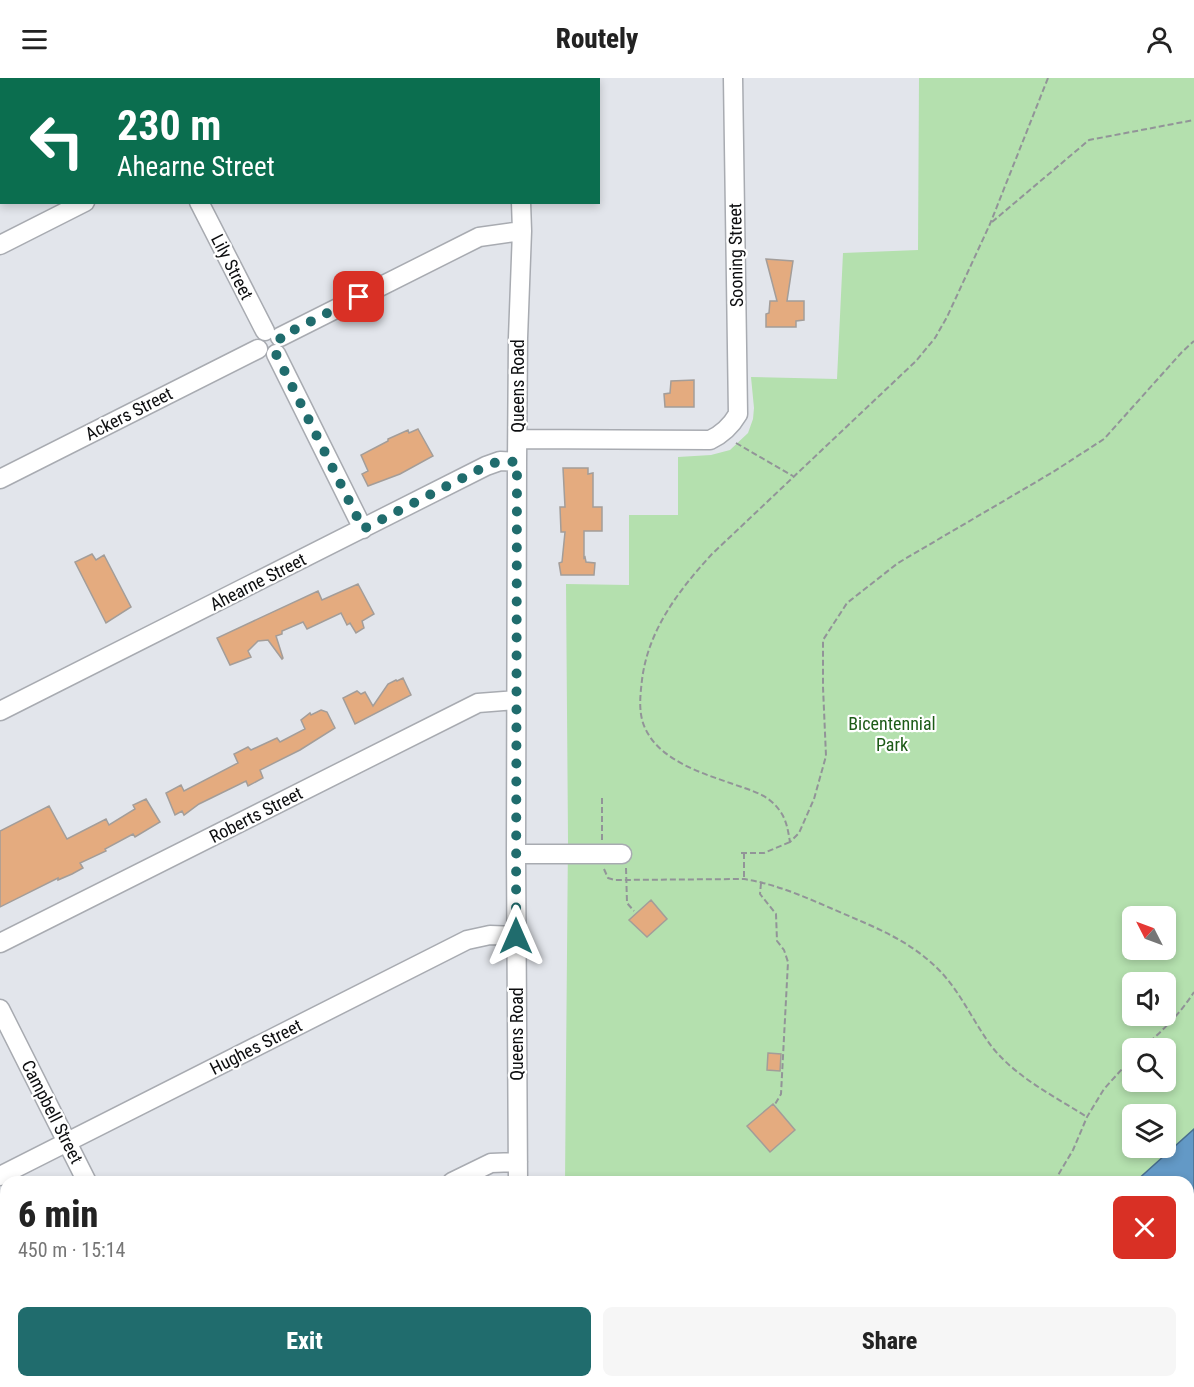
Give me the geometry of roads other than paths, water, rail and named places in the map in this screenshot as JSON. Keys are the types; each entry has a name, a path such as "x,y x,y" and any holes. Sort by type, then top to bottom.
{"street":[{"name":"Sooning Street","path":"518,439 710,440 726,430 738,414 733,78"},
{"path":"0,245 81,204"},
{"name":"Lily Street","path":"200,204 273,341 363,529"},
{"name":"Queens Road","path":"518,1176 516,700 521,204"},
{"path":"273,341 479,237 522,231"},
{"name":"Ackers Street","path":"0,479 258,349 267,356 273,341"},
{"name":"Ahearne Street","path":"0,711 486,466 500,461 517,462"},
{"name":"Roberts Street","path":"0,943 478,703 516,700"},
{"path":"516,854 622,854"},
{"name":"Hughes Street","path":"0,1176 467,940 490,935 516,936"},
{"name":"Campbell Street","path":"0,1009 84,1176"},
{"path":"464,1176 491,1163 518,1162"}],"water":[{"path":"1194,1129 1194,1176 1142,1176 1162,1158 1176,1158 1176,1145"}],"park label":[{"name":"Bicentennial Park","path":"892,734"}]}
